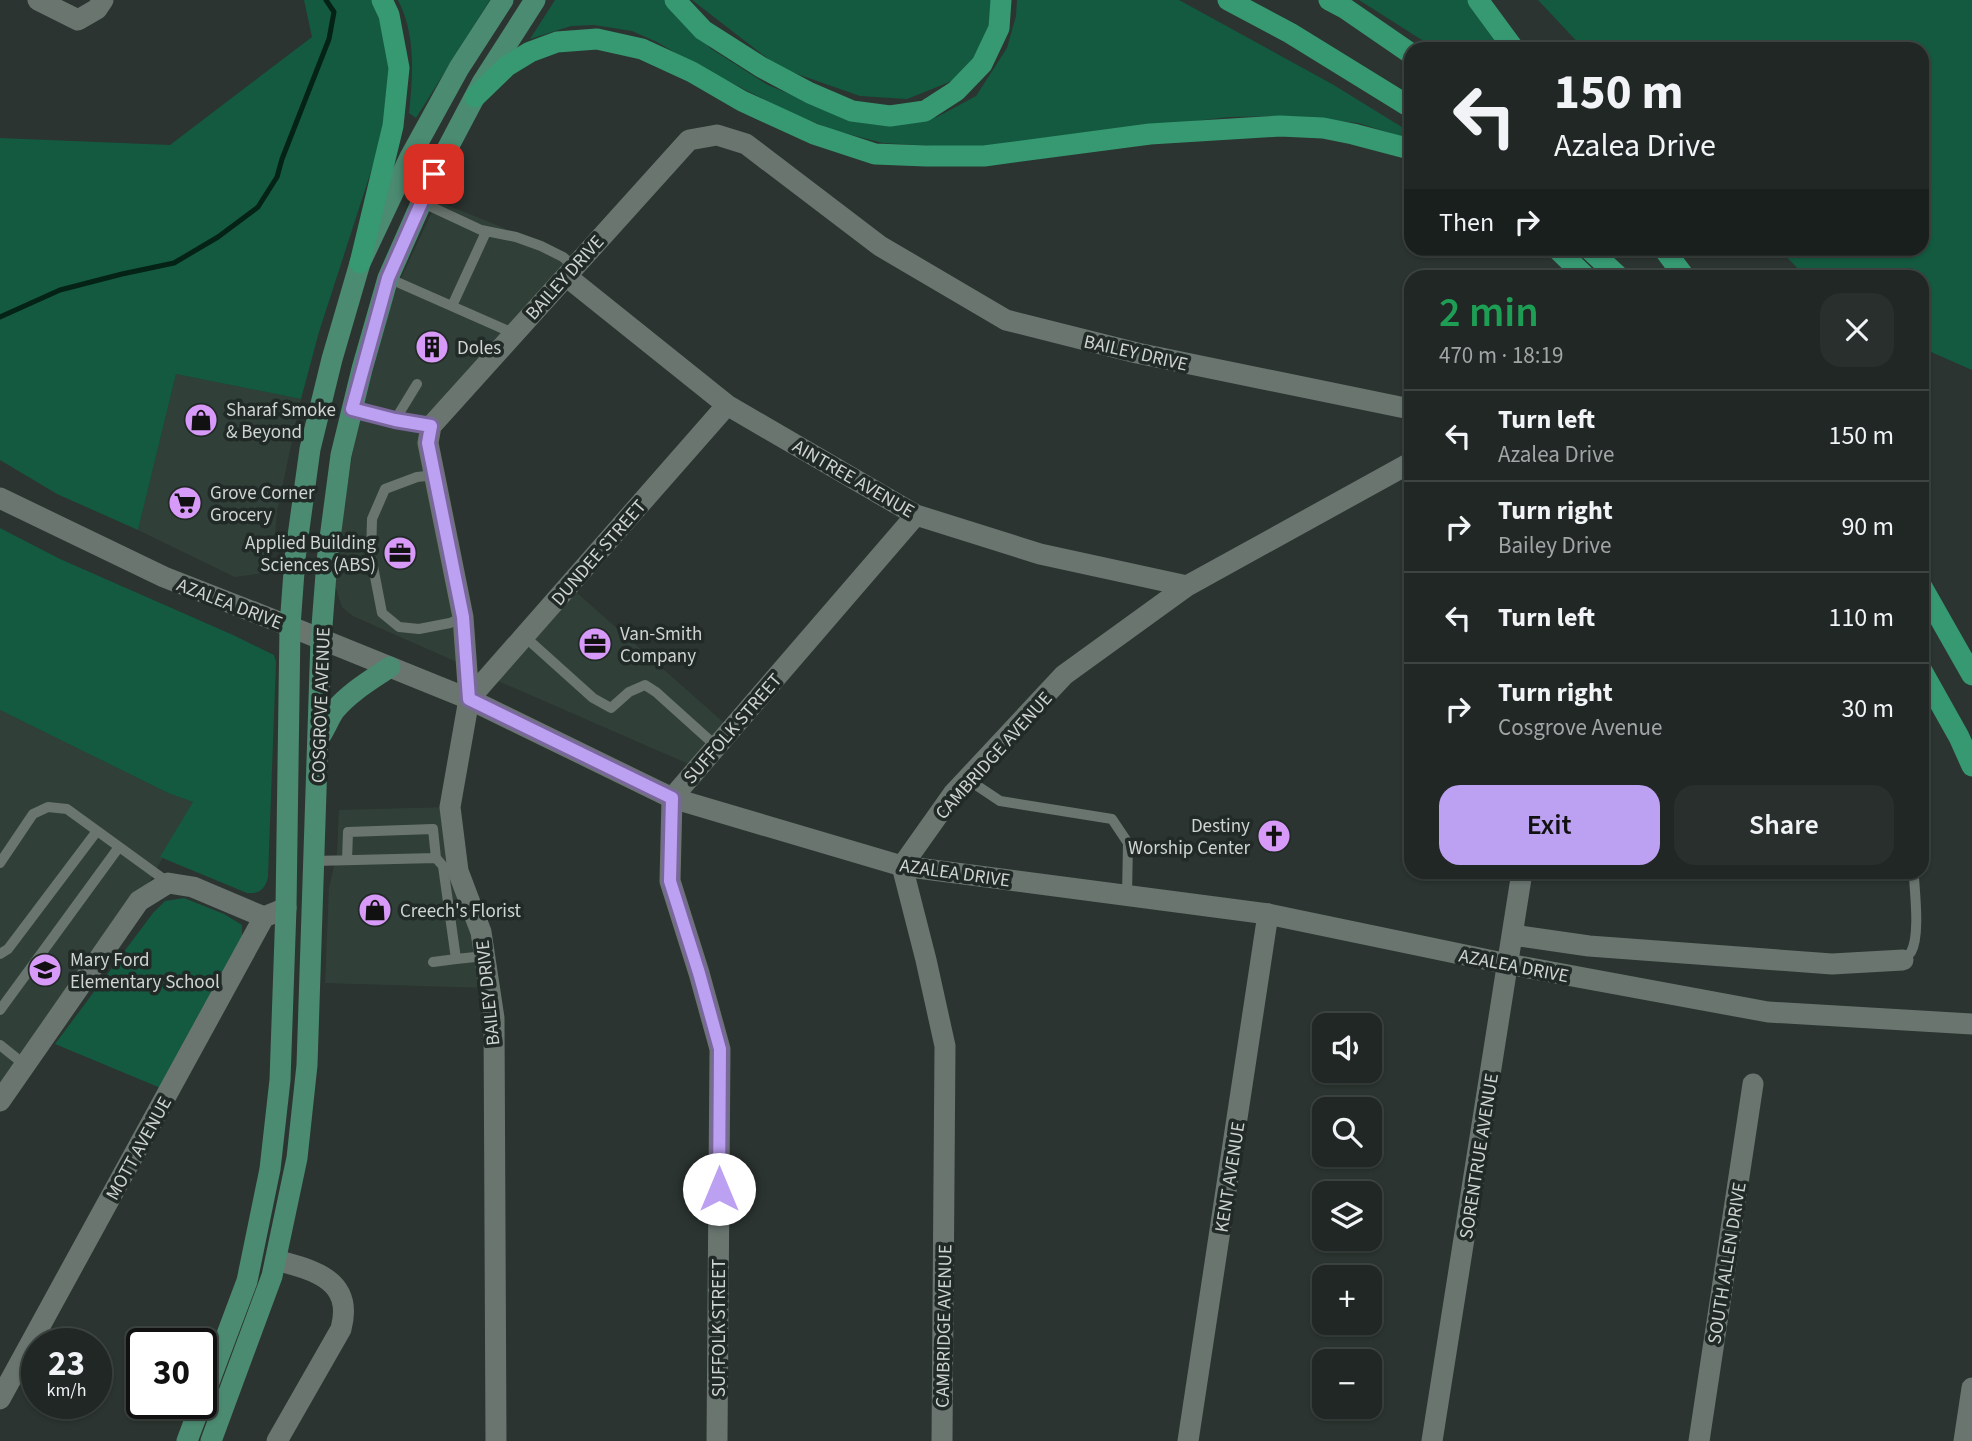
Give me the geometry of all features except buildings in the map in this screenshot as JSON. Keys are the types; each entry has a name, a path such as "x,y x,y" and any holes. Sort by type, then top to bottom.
{"highway":[{"path":"359,263 393,127 399,68 389,15 382,0"},
{"path":"675,0 704,30 761,68 852,111 890,116 925,111 956,91 982,64 999,29 1001,0"},
{"path":"1228,0 1290,33 1404,103"},
{"path":"1329,0 1404,48"},
{"path":"1478,0 1509,42"},
{"path":"475,97 507,66 530,52 557,42 597,38 642,49 692,72 742,101 814,134 874,154 984,156 1150,134 1280,126 1323,128 1404,147"},
{"path":"1564,256 1579,270"},
{"path":"1597,256 1612,270"},
{"path":"1664,256 1678,270"},
{"path":"1929,599 1972,675"},
{"path":"1929,683 1972,766"}],"main road":[{"name":"COSGROVE AVENUE","path":"187,1441 247,1281 271,1169 280,1080 286,908 290,626 310,449 359,263 410,157 459,68 503,0"},
{"name":"COSGROVE AVENUE","path":"211,1441 272,1276 297,1158 307,1065 321,639 327,561 341,455 388,278 434,174 475,97 536,0"},
{"path":"318,740 343,702 390,667"}],"street":[{"path":"38,0 78,20 97,9 103,0"},
{"name":"BAILEY DRIVE","path":"496,1441 494,1018 481,932 442,827 450,807 469,699 463,617 428,443 431,426 688,140 717,135 746,144 880,246 1006,320 1137,354 1404,408"},
{"name":"AINTREE AVENUE","path":"570,272 727,405 916,515 1040,554 1187,586"},
{"name":"DUNDEE STREET","path":"469,699 727,405"},
{"name":"CAMBRIDGE AVENUE","path":"942,1441 945,1046 902,866 953,794 1064,675 1187,586 1404,466"},
{"name":"AZALEA DRIVE","path":"0,498 164,577 469,699 672,798 902,866 1269,914 1508,964 1768,1012 1972,1024"},
{"name":"SUFFOLK STREET","path":"717,1441 720,1049 670,881 672,798 916,515"},
{"name":"SORENTRUE AVENUE","path":"1433,1441 1521,879"},
{"path":"0,1101 139,901 169,883 193,887 264,917 286,908"},
{"name":"KENT AVENUE","path":"1188,1441 1269,914"},
{"name":"MOTT AVENUE","path":"0,1399 264,917"},
{"path":"1513,935 1589,946 1832,964 1903,960"},
{"name":"SOUTH ALLEN DRIVE","path":"1699,1441 1753,1084"},
{"path":"276,1260 309,1269 324,1277 336,1286 345,1305 341,1329 277,1441"},
{"path":"1964,1441 1972,1388"}],"lane":[{"path":"421,202 486,232 516,237 541,246 562,257 570,272"},
{"path":"452,306 486,232"},
{"path":"388,278 513,333"},
{"path":"395,420 417,384"},
{"path":"352,409 431,426"},
{"path":"435,475 417,477 385,489 372,519 371,556 382,613 399,627 419,629 450,624 463,617"},
{"path":"524,636 593,698 611,708 629,692 645,685 716,746"},
{"path":"967,779 1000,801 1112,820 1128,843 1127,895"},
{"path":"0,863 33,814 48,807 67,809 169,883"},
{"path":"347,860 348,832 442,827 436,858"},
{"path":"0,954 8,950 97,831"},
{"path":"0,1010 119,847"},
{"path":"314,861 436,858"},
{"path":"436,858 443,866 456,959"},
{"path":"1903,960 1912,952 1915,934 1913,879"},
{"path":"433,962 485,956"},
{"path":"0,1045 25,1065"}],"shaded area":[{"path":"437,201 581,259 431,426 466,666 353,616 342,607 335,585 346,493 357,428 373,360 397,287"},
{"path":"176,374 301,399 277,511 270,566 262,573 235,577 138,530"},
{"path":"569,586 731,729 698,768 489,677"},
{"name":"Mary Ford Elementary School","path":"0,710 168,793 193,802 139,901 0,1101"},
{"path":"450,807 489,988 325,983 329,888 337,854 339,810"}],"green space":[{"path":"304,0 373,0 389,50 392,90 386,125 319,332 301,399 176,374 138,530 57,494 0,460 0,138 170,145 312,37"},
{"path":"398,0 490,0 416,118 409,113 412,70 410,41 404,13"},
{"path":"555,0 670,0 710,48 768,85 826,109 888,124 937,117 976,96 1007,48 1016,16 1017,0 1179,0 1332,84 1404,128 1404,137 1358,123 1288,116 1229,117 965,148 883,143 836,131 791,113 632,31 594,25 571,26 530,39"},
{"path":"692,0 993,0 992,23 978,58 952,81 907,99 860,96 780,68"},
{"path":"1359,0 1470,0 1501,42 1425,42"},
{"path":"1538,0 1972,0 1972,370 1929,351 1929,270 1799,270 1786,256 1929,256 1929,42 1577,42"},
{"path":"0,528 60,559 274,655 276,662 268,877 261,890 247,893 160,857 193,802 168,793 0,710"},
{"path":"184,898 224,914 242,925 242,938 163,1089 55,1044 153,913 165,901"}],"waterway":[{"path":"0,317 60,290 174,263 218,237 258,207 277,177 329,39 334,12 326,0"}],"place":[{"name":"Doles","path":"432,347"},
{"name":"Sharaf Smoke & Beyond","path":"201,420"},
{"name":"Grove Corner Grocery","path":"185,503"},
{"name":"Applied Building Sciences (ABS)","path":"400,553"},
{"name":"Van-Smith Company","path":"595,644"},
{"name":"Destiny Worship Center","path":"1274,836"},
{"name":"Creech's Florist","path":"375,910"},
{"name":"Mary Ford Elementary School","path":"45,970"}],"route":[{"path":"434,174 388,278 352,409 431,426 428,443 463,617 469,699 672,798 670,881 720,1049 719,1189"}]}
